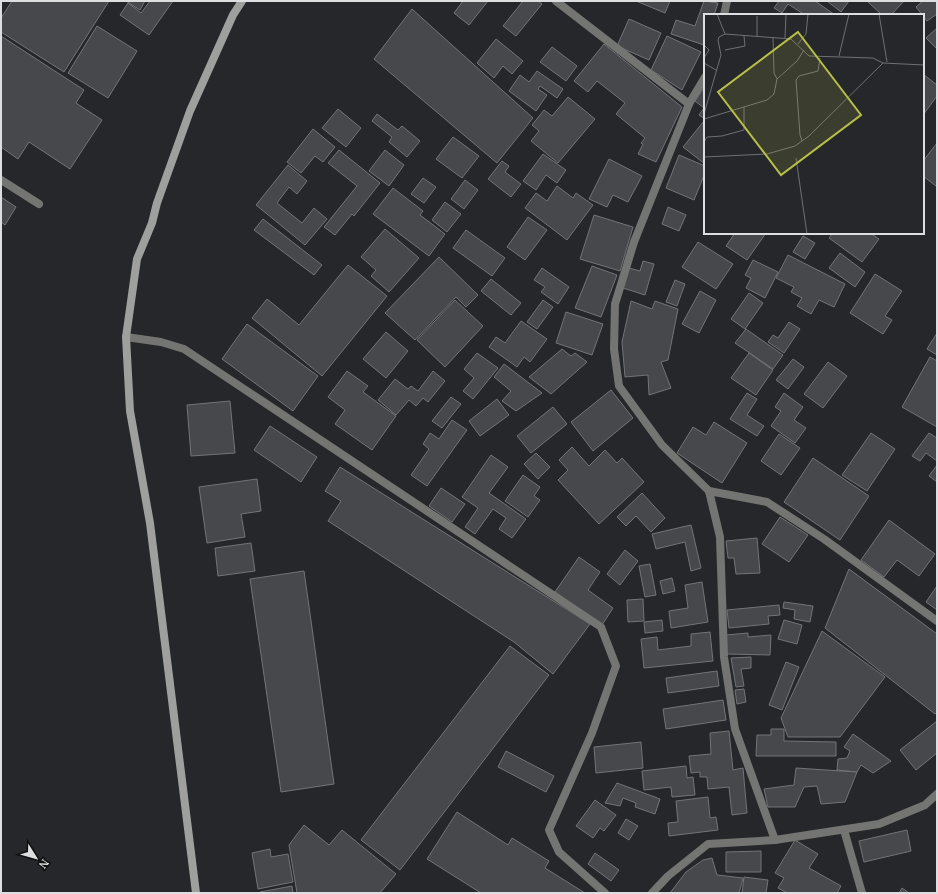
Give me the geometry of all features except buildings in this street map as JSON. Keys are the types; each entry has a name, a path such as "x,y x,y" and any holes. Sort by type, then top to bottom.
{"main road":[{"path":"196,893 150,523 130,411 126,337 137,259 152,223 157,203 190,111 234,15 242,1"}],"street":[{"path":"556,1 689,104"},
{"path":"724,14 727,1"},
{"path":"704,79 689,104 634,242 615,304 614,349 619,386 662,445 709,491 720,537 724,656 735,730 774,840"},
{"path":"1,180 40,204"},
{"path":"126,337 161,342 184,350 601,627 616,666 592,734 549,830 559,852 605,893"},
{"path":"709,491 767,502 824,539 937,620"},
{"path":"652,893 668,876 708,844 774,840 879,824 926,805 937,794"},
{"path":"844,830 862,893"}]}
